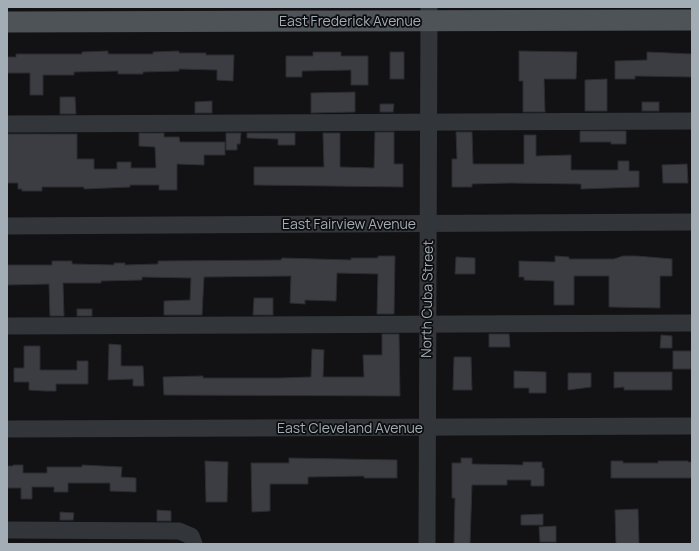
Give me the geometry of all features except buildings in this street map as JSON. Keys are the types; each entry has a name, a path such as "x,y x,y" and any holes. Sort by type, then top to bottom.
{"main road":[{"name":"East Frederick Avenue","path":"7,22 428,14 692,20"}],"street":[{"name":"North Cuba Street","path":"427,544 428,14"},
{"path":"7,124 261,122 692,122"},
{"name":"East Fairview Avenue","path":"7,226 692,222"},
{"path":"7,326 692,323"},
{"name":"East Cleveland Avenue","path":"7,429 692,426"},
{"path":"7,530 179,531 192,540"}]}
